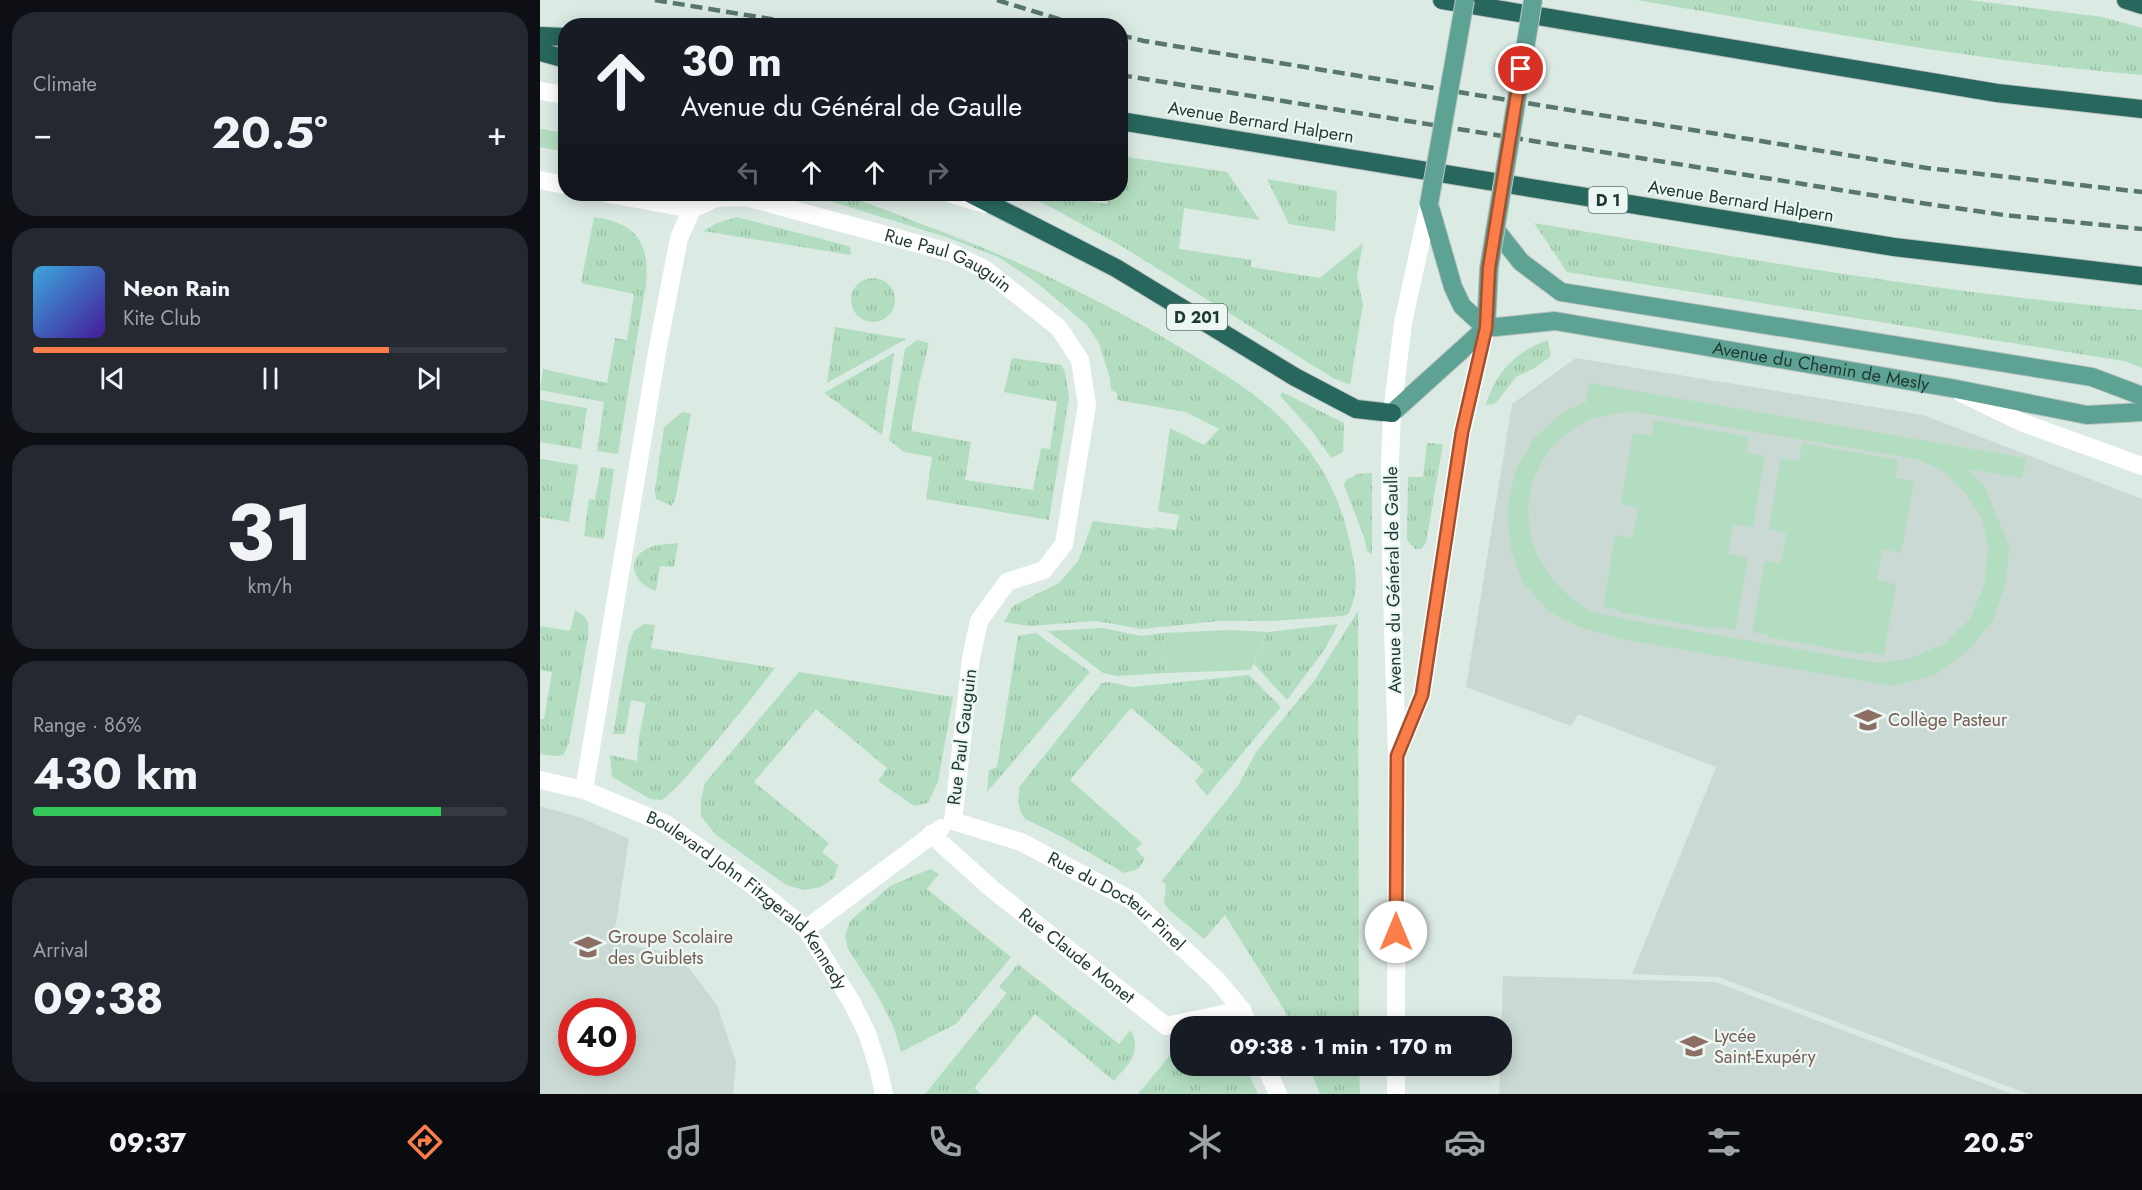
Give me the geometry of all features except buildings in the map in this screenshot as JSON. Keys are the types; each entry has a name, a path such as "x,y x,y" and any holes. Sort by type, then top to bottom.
{"highway":[{"path":"1442,0 1997,93 2142,109"},
{"path":"2126,0 2142,5"},
{"path":"540,36 558,37"},
{"path":"540,52 558,57"},
{"name":"Avenue Bernard Halpern","path":"1128,122 1894,247 2142,276"},
{"name":"D 201","path":"985,201 1116,268 1295,377 1356,409 1392,412"}],"main road":[{"name":"Avenue du Général de Gaulle","path":"1429,204 1465,0"},
{"name":"Avenue du Général de Gaulle","path":"1486,328 1489,268 1533,0"},
{"path":"1392,412 1486,328 1462,306 1429,204"},
{"path":"1495,229 1521,262 1560,292 2092,378 2142,396"},
{"name":"Avenue du Chemin de Mesly","path":"1486,328 1555,321 1951,388"},
{"path":"1951,388 2087,415 2142,412"}],"street":[{"path":"540,91 558,93"},
{"path":"540,180 558,183"},
{"path":"584,790 657,352 679,238 692,209 648,201"},
{"name":"Rue Paul Gauguin","path":"692,209 709,201"},
{"name":"Rue Paul Gauguin","path":"764,201 952,253 986,270 1059,328 1080,360 1087,405 1064,544 1044,570 1007,582 979,621 971,658 953,821 931,834 806,929"},
{"path":"974,201 1004,210"},
{"name":"Avenue du Général de Gaulle","path":"1397,756 1390,486 1392,412 1403,323 1429,204"},
{"name":"Avenue du Général de Gaulle","path":"1397,756 1422,695 1462,432 1486,328"},
{"name":"Avenue du Chemin de Mesly","path":"1951,388 2021,422 2142,466"},
{"path":"1396,1016 1397,756"},
{"name":"Boulevard John Fitzgerald Kennedy","path":"540,780 584,790 666,824 748,882 806,929 867,1034 884,1094"},
{"name":"Rue du Docteur Pinel","path":"953,821 1021,842 1133,901 1217,980 1244,1016"},
{"name":"Rue Claude Monet","path":"931,834 992,890 1166,1026 1170,1026"},
{"path":"1271,1076 1278,1094"},
{"path":"1396,1076 1396,1094"}],"shaded area":[{"name":"Collège Pasteur","path":"1576,358 1923,415 2142,499 2142,1094 2028,1094 1718,977 1632,974 1716,767 1578,714 1571,726 1466,687 1512,404"},
{"name":"Groupe Scolaire des Guiblets","path":"540,806 582,818 629,839 613,942 660,951 689,968 717,1005 736,1062 733,1094 540,1094"},
{"name":"Lycée Saint-Exupéry","path":"1503,976 1715,982 2012,1094 1499,1094 1500,1076 1512,1076 1512,1016 1502,1016"}],"green space":[{"path":"1636,0 1969,0 2103,17 2142,28 2142,75 1951,52"},
{"path":"540,129 558,132 558,151 540,147"},
{"path":"1128,157 1227,172 1260,220 1184,208 1179,249 1252,260 1251,267 1320,278 1363,243 1357,277 1363,304 1350,385 1333,378 1123,247 1038,201 1088,201 1107,204 1108,201 1128,201"},
{"path":"1267,179 1337,191 1335,231 1289,224"},
{"path":"830,201 859,201 868,204 994,252 1062,283 1193,355 1275,412 1298,436 1319,465 1342,512 1353,557 1356,589 1348,614 1272,621 1219,621 1141,629 1097,621 1029,626 1004,622 1013,606 1059,583 1078,561 1093,521 1176,530 1179,515 1158,511 1170,428 1204,445 1219,429 1186,412 1117,400 1117,393 1111,390 1099,343 1087,325 1036,282 998,257 946,237"},
{"path":"594,217 620,224 630,230 642,246 647,269 618,454 597,451 604,402 540,390 543,369 607,383 615,338 627,340 634,294 581,283"},
{"path":"737,217 845,245 850,247 851,255 703,231 717,223"},
{"path":"1534,223 1913,284 2142,310 2142,368 2124,361 1567,272"},
{"path":"873,278 882,279 889,284 894,291 894,309 889,316 882,321 873,322 864,321 857,316 852,309 851,300 852,291 857,284 864,279"},
{"path":"835,327 906,339 827,383"},
{"path":"917,340 929,343 911,431 971,442 965,480 1033,490 1041,448 1050,449 1057,402 1004,392 1012,358 1061,365 1065,372 1069,398 1049,520 926,499 932,457 904,452 889,440 905,349"},
{"path":"1548,340 1551,356 1535,368 1516,377 1494,404 1486,405 1495,382 1509,364 1527,350"},
{"path":"894,353 882,435 824,393"},
{"path":"1589,383 2026,458 2022,478 1966,469 1984,486 2009,545 2006,583 1992,622 1967,651 1934,675 1893,686 1621,639 1580,627 1548,611 1523,582 1511,551 1507,510 1515,472 1534,438 1565,411 1586,402","holes":["1632,411 1917,459 1942,470 1967,495 1981,516 1988,545 1985,583 1970,619 1944,644 1909,659 1877,663 1592,612 1573,599 1554,581 1540,560 1532,538 1528,514 1531,491 1538,469 1552,448 1571,430 1585,422 1608,415"]},
{"path":"1282,392 1344,423 1343,452 1331,458 1312,431 1280,396"},
{"path":"540,400 587,408 581,449 540,442"},
{"path":"682,412 691,413 676,496 672,506 656,499 655,491 664,427"},
{"path":"1654,420 1749,437 1746,452 1765,456 1753,527 1733,524 1728,554 1748,558 1735,630 1715,626 1714,629 1603,607 1615,535 1633,538 1638,508 1621,504 1633,433 1651,436"},
{"path":"1427,443 1443,444 1426,543 1421,549 1415,549 1407,540 1408,477 1423,477"},
{"path":"1802,443 1898,460 1895,478 1914,481 1901,553 1882,549 1877,580 1896,584 1884,655 1865,652 1864,654 1768,637 1768,635 1752,632 1765,561 1781,563 1786,533 1769,529 1781,458 1799,461"},
{"path":"540,459 578,465 569,522 540,517"},
{"path":"601,467 614,469 604,539 584,536 589,499 595,500"},
{"path":"1372,473 1372,554 1367,551 1344,485 1346,480 1358,474"},
{"path":"678,543 674,567 660,566 656,591 648,588 637,577 634,565 636,559 648,548"},
{"path":"575,610 586,618 588,637 569,743 563,755 540,754 540,719 544,719 552,672 540,670 540,626 570,631"},
{"path":"1358,611 1359,1016 1287,1016 1225,915 1204,939 1169,910 1164,903 1166,885 1162,881 1238,786 1256,752 1314,681"},
{"path":"644,624 655,625 651,648 775,668 689,773 662,800 650,799 612,777 610,755 637,761 646,703 631,700 625,734 613,734 629,643 634,631"},
{"path":"1338,624 1325,649 1287,700 1254,664 1267,632"},
{"path":"1103,628 1141,636 1164,633 1166,673 1117,676 1103,673 1048,631"},
{"path":"1230,630 1267,632 1251,670 1166,673 1164,633"},
{"path":"1036,633 1090,672 987,792 989,770 997,767 1018,636"},
{"path":"799,672 953,697 938,782 928,803 914,806 878,781 887,768 816,709 754,782 829,843 822,852 838,865 834,878 821,887 804,890 786,885 716,835 701,816 701,799 705,783"},
{"path":"1249,675 1281,707 1207,796 1195,781 1204,770 1131,708 1070,780 1142,843 1136,849 1145,859 1138,869 1124,873 1064,838 1025,819 1020,811 1018,800 1020,786 1102,683 1133,687"},
{"path":"930,869 939,874 927,889 1011,957 956,1024 901,1052 894,1028 878,996 848,949 845,936 850,921 890,886"},
{"path":"1018,964 1119,1044 1131,1030 1135,1046 1129,1063 1114,1081 1035,1014 974,1088 981,1094 925,1094 1007,993 999,987"},
{"path":"1170,1055 1170,1076 1250,1076 1258,1094 1138,1094"},
{"path":"1313,1076 1359,1076 1360,1094 1320,1094"}],"railway":[{"path":"655,0 764,18"},
{"path":"997,0 1055,18"},
{"path":"1128,37 1927,168 2142,192"},
{"path":"1128,76 1928,204 2004,215 2142,229"}],"place":[{"name":"Collège Pasteur","path":"1868,720"},
{"name":"Groupe Scolaire des Guiblets","path":"588,947"},
{"name":"Lycée Saint-Exupéry","path":"1694,1046"}],"route":[{"path":"1396,932 1397,756 1422,695 1462,432 1486,328 1489,268 1521,69"}]}
